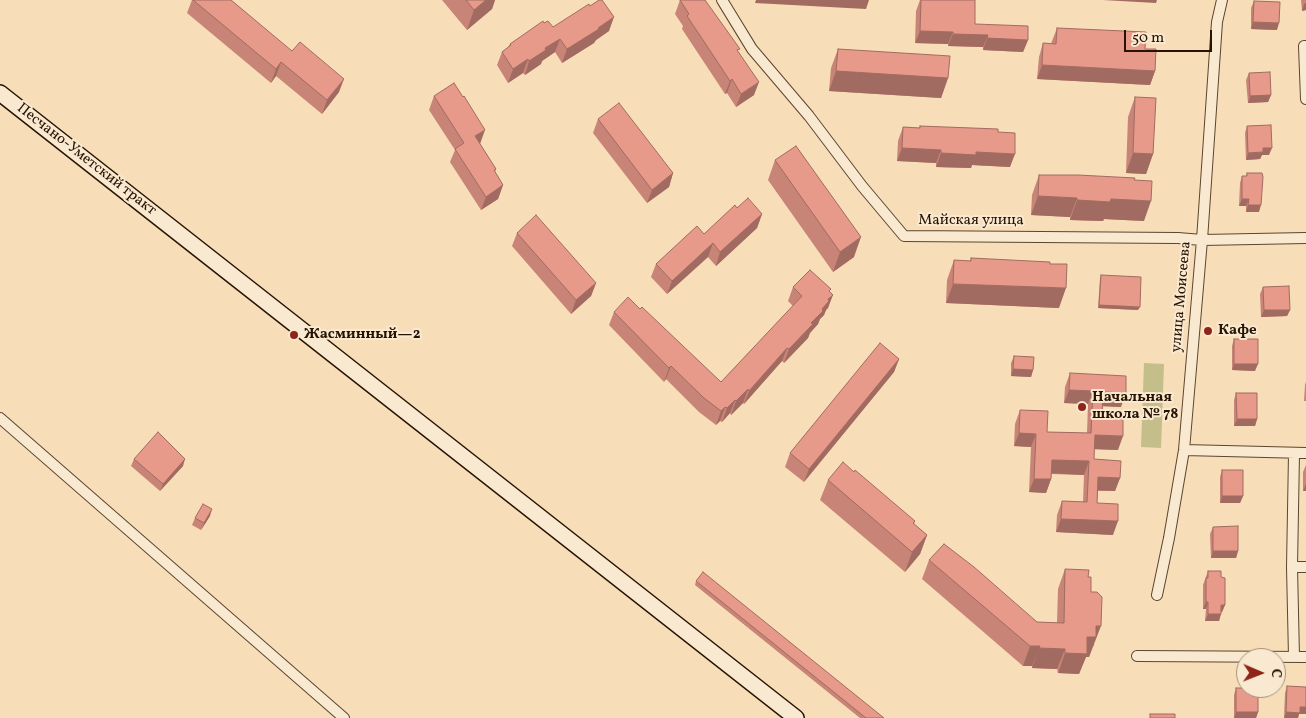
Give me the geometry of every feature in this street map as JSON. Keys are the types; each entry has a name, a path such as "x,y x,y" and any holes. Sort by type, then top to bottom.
{"main road":[{"name":"Песчано-Уметский тракт","path":"0,93 796,718"}],"street":[{"name":"Майская улица","path":"722,0 752,49 809,116 862,186 904,236 1178,238 1202,240 1306,238"},
{"name":"улица Моисеева","path":"1157,595 1170,538 1184,450 1202,240 1217,22 1222,0"},
{"path":"1306,46 1304,46 1306,99"},
{"path":"0,418 344,718"},
{"path":"1184,450 1306,453"},
{"path":"1294,454 1292,567 1294,657"},
{"path":"1292,567 1306,567"},
{"path":"1137,656 1306,657"}],"shaded area":[{"path":"1144,363 1164,364 1161,448 1141,447"}],"building":[{"path":"193,0 231,0 292,51 300,42 344,79 327,100 281,62 276,69"},
{"path":"466,0 486,0 474,10"},
{"path":"602,0 614,17 567,49 560,39 529,61 528,59 513,69 502,52 510,44 543,21 544,23 548,21 553,27 589,4 590,6"},
{"path":"680,0 705,0 740,49 737,50 759,82 741,94 732,79 730,81 687,16 689,14"},
{"path":"921,0 975,0 975,24 1028,26 1028,40 987,38 988,35 953,34 953,32 920,31"},
{"path":"1254,1 1280,2 1279,23 1253,22"},
{"path":"1057,28 1146,32 1145,49 1156,49 1155,71 1042,65 1043,43 1056,44"},
{"path":"838,49 950,56 948,78 836,71"},
{"path":"1270,72 1271,95 1250,96 1249,73"},
{"path":"454,83 485,130 475,136 496,169 494,170 503,185 486,197 455,149 464,143 434,96"},
{"path":"1135,97 1156,98 1153,154 1133,153"},
{"path":"619,103 673,173 652,190 598,119"},
{"path":"1271,125 1272,148 1263,148 1263,152 1248,153 1247,126"},
{"path":"920,126 998,129 998,132 1015,133 1015,154 976,152 976,155 941,153 941,150 902,148 903,127 920,128"},
{"path":"796,146 861,237 840,252 775,160"},
{"path":"1247,173 1262,173 1261,205 1248,205 1249,199 1242,199 1242,176 1247,176"},
{"path":"1039,175 1135,178 1134,180 1152,181 1151,201 1111,199 1110,202 1038,196"},
{"path":"748,198 762,214 720,252 713,243 672,281 656,264 697,226 704,234 735,205 737,208"},
{"path":"536,215 596,283 576,300 517,233"},
{"path":"971,258 1067,264 1066,288 953,284 954,260 971,261"},
{"path":"810,270 831,289 829,291 833,295 828,299 829,301 822,309 823,311 749,391 748,389 736,401 721,411 704,398 671,366 669,368 614,312 628,297 640,309 642,307 721,382 802,296 793,287"},
{"path":"1101,275 1141,277 1140,307 1099,305"},
{"path":"1289,286 1290,310 1264,310 1263,287"},
{"path":"1234,339 1258,339 1258,364 1234,364"},
{"path":"880,343 899,359 809,469 790,453"},
{"path":"1014,356 1034,357 1033,370 1013,369"},
{"path":"1070,373 1126,376 1126,393 1103,392 1102,418 1123,419 1123,436 1095,435 1094,459 1121,461 1120,478 1098,477 1097,503 1118,504 1118,521 1061,519 1062,501 1087,502 1089,461 1052,460 1051,479 1034,479 1036,434 1019,433 1020,410 1048,411 1047,432 1091,433 1093,391 1069,390"},
{"path":"1236,393 1257,393 1257,419 1237,419"},
{"path":"158,432 185,459 163,484 134,459"},
{"path":"843,462 915,521 913,523 927,535 912,552 828,480"},
{"path":"1222,470 1243,470 1243,496 1222,496"},
{"path":"203,504 212,509 204,523 195,518"},
{"path":"1238,526 1238,551 1213,551 1213,527"},
{"path":"944,544 974,567 1037,622 1064,623 1065,569 1089,570 1088,577 1091,577 1091,592 1097,592 1102,597 1101,626 1096,626 1096,637 1087,637 1087,654 1065,653 1065,649 1030,646 929,560"},
{"path":"1208,571 1221,571 1221,577 1225,578 1225,605 1221,605 1221,614 1208,614 1206,578 1208,578"},
{"path":"703,572 884,718 866,718 696,581"},
{"path":"1287,686 1306,687 1306,707 1300,707 1300,713 1286,712"},
{"path":"1236,698 1258,698 1258,712 1236,712"},
{"path":"1150,714 1175,714 1175,718 1150,718"}],"place":[{"name":"Кафе","path":"1208,331"},
{"name":"Жасминный—2","path":"294,335"},
{"name":"Начальная школа № 78","path":"1082,407"}]}
